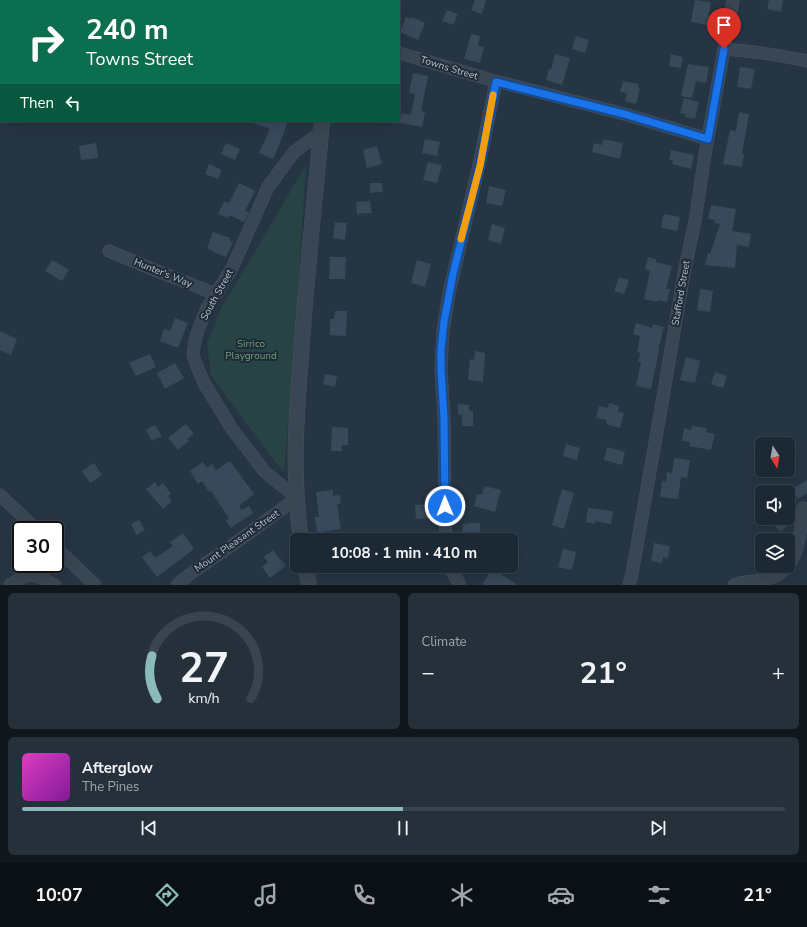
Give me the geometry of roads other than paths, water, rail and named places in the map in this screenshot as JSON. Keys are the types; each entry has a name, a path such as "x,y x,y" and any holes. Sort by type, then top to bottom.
{"street":[{"name":"Stafford Street","path":"629,585 684,273 695,221 733,0"},
{"path":"724,49 783,55 807,61"},
{"name":"Towns Street","path":"400,53 496,82 624,114 708,139"},
{"path":"446,533 444,418 441,369 443,331 449,293 480,166 496,82"},
{"name":"South Street","path":"297,498 265,472 232,429 204,383 193,355 197,333 206,310 232,268 268,187 294,152 322,126"},
{"name":"South Street","path":"301,533 297,498 295,451 297,396 322,126"},
{"name":"Hunter's Way","path":"109,251 216,294"},
{"path":"0,495 27,521"},
{"name":"Mount Pleasant Street","path":"177,585 190,574 297,498"},
{"path":"734,585 742,582 770,578 784,570 790,564 794,558 803,508"},
{"path":"64,556 95,585"},
{"path":"306,573 309,585"},
{"path":"453,573 460,585"},
{"path":"10,585 21,578 31,575 40,576 55,585"}],"park label":[{"name":"Sirrico Playground","path":"251,350"}]}
